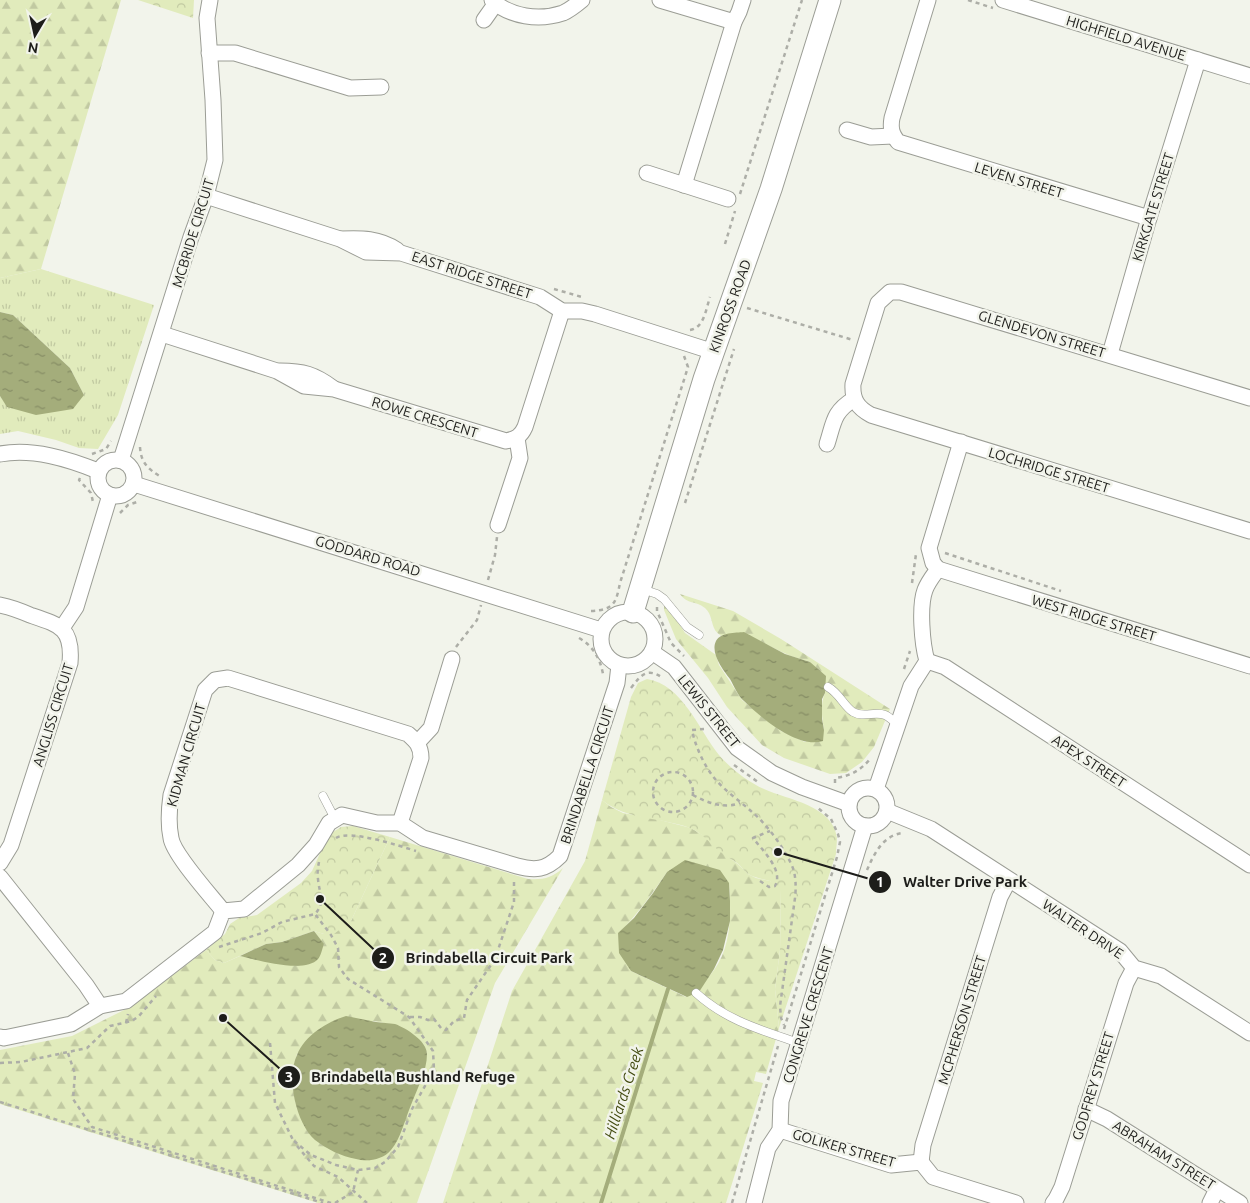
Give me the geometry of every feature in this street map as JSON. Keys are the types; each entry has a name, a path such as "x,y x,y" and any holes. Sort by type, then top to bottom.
{"street":[{"name":"MCBRIDE CIRCUIT","path":"121,460 191,237 206,196 215,160 207,18 210,0"},
{"path":"484,20 494,2 506,10 536,17 562,13 582,0"},
{"path":"660,0 734,22"},
{"path":"684,185 734,22 743,0"},
{"name":"KINROSS ROAD","path":"633,612 714,352 771,189 830,0"},
{"path":"893,136 892,118 928,0"},
{"name":"HIGHFIELD AVENUE","path":"1003,0 1250,76"},
{"path":"209,53 235,53 350,88 381,87"},
{"name":"KIRKGATE STREET","path":"1110,354 1149,218 1198,60"},
{"name":"LEVEN STREET","path":"847,130 871,137 893,136 898,142 911,147 1149,218"},
{"path":"647,174 735,200"},
{"name":"EAST RIDGE STREET","path":"206,196 340,239 366,252 401,252 540,297 562,311 582,311 595,314 714,352"},
{"name":"GLENDEVON STREET","path":"859,342 882,297 890,292 901,292 1250,398"},
{"path":"498,526 520,458 517,438 525,427 562,311"},
{"name":"ROWE CRESCENT","path":"162,334 277,371 304,386 334,389 501,441 506,442 517,438"},
{"path":"827,444 837,413 854,399 853,384 859,342"},
{"name":"LOCHRIDGE STREET","path":"854,399 863,410 871,415 1250,532"},
{"path":"876,789 911,686 927,661 922,634 924,592 938,569 933,563 929,548 961,442"},
{"path":"0,454 34,453 66,460 98,471"},
{"path":"114,459 121,460 130,465 134,474 134,484 125,494 110,495 102,490 98,481 98,471 108,461 114,459"},
{"name":"GODDARD ROAD","path":"134,484 602,630"},
{"path":"0,605 54,623 62,628 76,606 110,495"},
{"name":"WEST RIDGE STREET","path":"938,569 1250,666"},
{"path":"633,612 641,615 653,628 655,644 646,660 629,666 619,665 611,661 601,647 600,638 602,630 611,617 618,613 633,612"},
{"name":"ANGLISS CIRCUIT","path":"0,863 12,845 70,663 71,646 62,628"},
{"name":"LEWIS STREET","path":"652,652 674,668 737,748 772,773 802,787 849,804"},
{"path":"0,1037 4,1038 71,1024 100,1006 126,1001 215,932 223,911 244,909 298,865 316,845 329,823 335,819 342,816 377,824 400,823 421,758 418,742 431,728 452,659"},
{"name":"APEX STREET","path":"927,661 945,667 1250,864"},
{"name":"BRINDABELLA CIRCUIT","path":"400,823 423,838 517,866 530,869 547,867 560,856 616,683 619,665"},
{"name":"KIDMAN CIRCUIT","path":"223,911 179,854 171,840 169,813 171,795 205,690 215,680 228,678 408,734 418,742"},
{"path":"860,789 876,789 886,799 887,811 881,822 865,826 853,820 849,804 855,793 860,789"},
{"name":"WALTER DRIVE","path":"887,811 931,829 1120,951 1134,968 1161,976 1250,1033"},
{"name":"CONGREVE CRESCENT","path":"754,1203 768,1148 780,1130 781,1101 865,826"},
{"path":"0,876 86,985 100,1006"},
{"name":"MCPHERSON STREET","path":"921,1162 923,1145 997,907 1009,880"},
{"name":"GODFREY STREET","path":"1053,1203 1062,1187 1126,983 1134,968"},
{"name":"ABRAHAM STREET","path":"1086,1109 1106,1118 1240,1203"},
{"name":"GOLIKER STREET","path":"780,1130 891,1165 921,1162"},
{"path":"921,1162 933,1177 1016,1203"},
{"path":"1210,1203 1217,1189"}],"lane":[{"path":"640,588 657,594 664,599 687,627 699,635"},
{"path":"828,687 836,692 854,713 861,715 883,715 898,725"},
{"path":"323,796 335,819"},
{"path":"696,993 712,1008 735,1020 799,1043"}],"path":[{"path":"725,244 735,200 802,0"},
{"path":"747,308 859,342"},
{"path":"584,610 599,611 608,608 617,600 623,574 688,367 684,356 681,354"},
{"path":"86,455 106,449 112,438"},
{"path":"137,447 140,447 142,461 146,466 164,478"},
{"path":"80,476 79,480 91,493 94,506"},
{"path":"479,578 488,580 495,555 498,526"},
{"path":"452,659 454,649 476,620 481,604"},
{"path":"657,604 657,611 667,636 671,643 685,657"},
{"path":"631,688 640,676 648,672 656,673 666,680"},
{"path":"700,722 707,733"},
{"path":"704,729 692,730 701,756 712,775 740,803 753,812 770,831 789,859 796,884 782,990 781,1018 785,1026"},
{"path":"732,762 763,784"},
{"path":"678,772 689,779 693,795 689,804 684,809 671,812 659,806 653,794 656,781 666,773 678,772"},
{"path":"693,795 707,802 729,806 740,803"},
{"path":"732,1203 780,1037 837,857 840,842 831,820 822,811 813,806"},
{"path":"760,880 768,887 777,884 776,869 753,838 770,831"},
{"path":"865,876 876,852 885,841 894,835 905,834"},
{"path":"334,840 340,835 349,835 388,842 418,852 423,838"},
{"path":"215,949 262,933 282,922 315,914 322,904 322,894 318,880 320,859"},
{"path":"409,1017 434,1019 441,1028 446,1030 454,1021 464,1018 467,1000 496,959 514,902 513,882 517,866"},
{"path":"294,1141 311,1155 336,1165 358,1170 375,1168 385,1162 398,1147 412,1109 434,1070 433,1051 409,1017 348,979 339,967 338,948 315,914"},
{"path":"0,1063 21,1062 87,1048 110,1026 132,1021 139,1016 161,991"},
{"path":"126,1023 128,1010"},
{"path":"128,1014 139,1016"},
{"path":"270,1043 276,1103 294,1141 314,1166 338,1177 366,1203"},
{"path":"68,1053 76,1074 73,1099 92,1127 333,1203 353,1192 358,1170"},
{"path":"0,1102 323,1203"}],"green space":[{"path":"0,0 121,0 41,269 0,278"},
{"path":"138,0 194,0 193,18"},
{"path":"41,269 154,305 118,415 98,449 79,448 56,440 18,431 0,434 0,396 8,407 84,395 70,368 13,315 0,312 0,278"},
{"path":"680,594 733,611 781,639 890,709 874,747 862,762 846,773 830,774 784,758 762,745 727,707 708,678 676,639 664,610 664,604 668,606 685,633 716,655 719,665 742,700 781,731 805,742 824,730 822,706 825,693 810,662 790,656 745,637 736,635 721,636 715,631 709,613 705,608 686,600"},
{"path":"647,679 670,689 680,699 728,765 752,783 764,789 808,805 827,818 834,827 837,838 836,854 779,1028 775,989 780,950 781,889 776,890 770,881 748,874 702,835 690,828 623,812 602,800 631,697 638,683"},
{"path":"602,800 623,813 691,828 704,836 748,874 770,881 781,889 780,950 775,989 779,1028 766,1074 756,1072 754,1081 763,1083 726,1203 443,1203 512,991 585,861","holes":["667,872 729,883 730,917 727,939 720,961 704,981 686,997 631,971 618,934 644,904"]},
{"path":"353,826 390,837 351,921 334,934 314,931 282,942 266,944 224,963 215,960 206,950 225,934 230,924 239,918 257,915 301,883 312,871 326,840 333,832 341,827"},
{"path":"390,837 528,879 547,878 563,868 495,983 417,1203 318,1203 0,1104 0,1050 72,1036 132,1006 206,950 215,960 224,963 240,956 273,962 324,945 314,931 324,934 351,921","holes":["373,1021 395,1025 427,1052 424,1070 397,1139 296,1104 291,1077 297,1054"]}],"water":[{"path":"0,312 13,315 70,368 84,395 73,409 36,415 7,407 0,396"},
{"path":"744,632 785,654 810,662 826,676 825,693 822,699 823,741 802,741 780,730 751,708 740,696 718,661 715,646 716,641 721,636"},
{"path":"685,860 720,870 729,883 730,901 730,921 723,950 714,969 699,992 687,997 631,971 619,953 618,933 634,918 667,872"},
{"path":"314,931 324,944 319,958 312,963 292,966 280,965 240,956 266,944 282,942"},
{"path":"346,1016 395,1024 420,1040 424,1044 427,1054 424,1073 398,1140 384,1156 370,1160 360,1160 345,1156 330,1150 315,1140 308,1132 298,1112 293,1088 292,1076 294,1065 305,1041 317,1030"}],"waterway":[{"name":"Hilliards Creek","path":"601,1203 668,989"}],"place":[{"name":"Walter Drive Park","path":"778,852"},
{"name":"Brindabella Circuit Park","path":"320,899"},
{"name":"Brindabella Bushland Refuge","path":"223,1018"}]}
